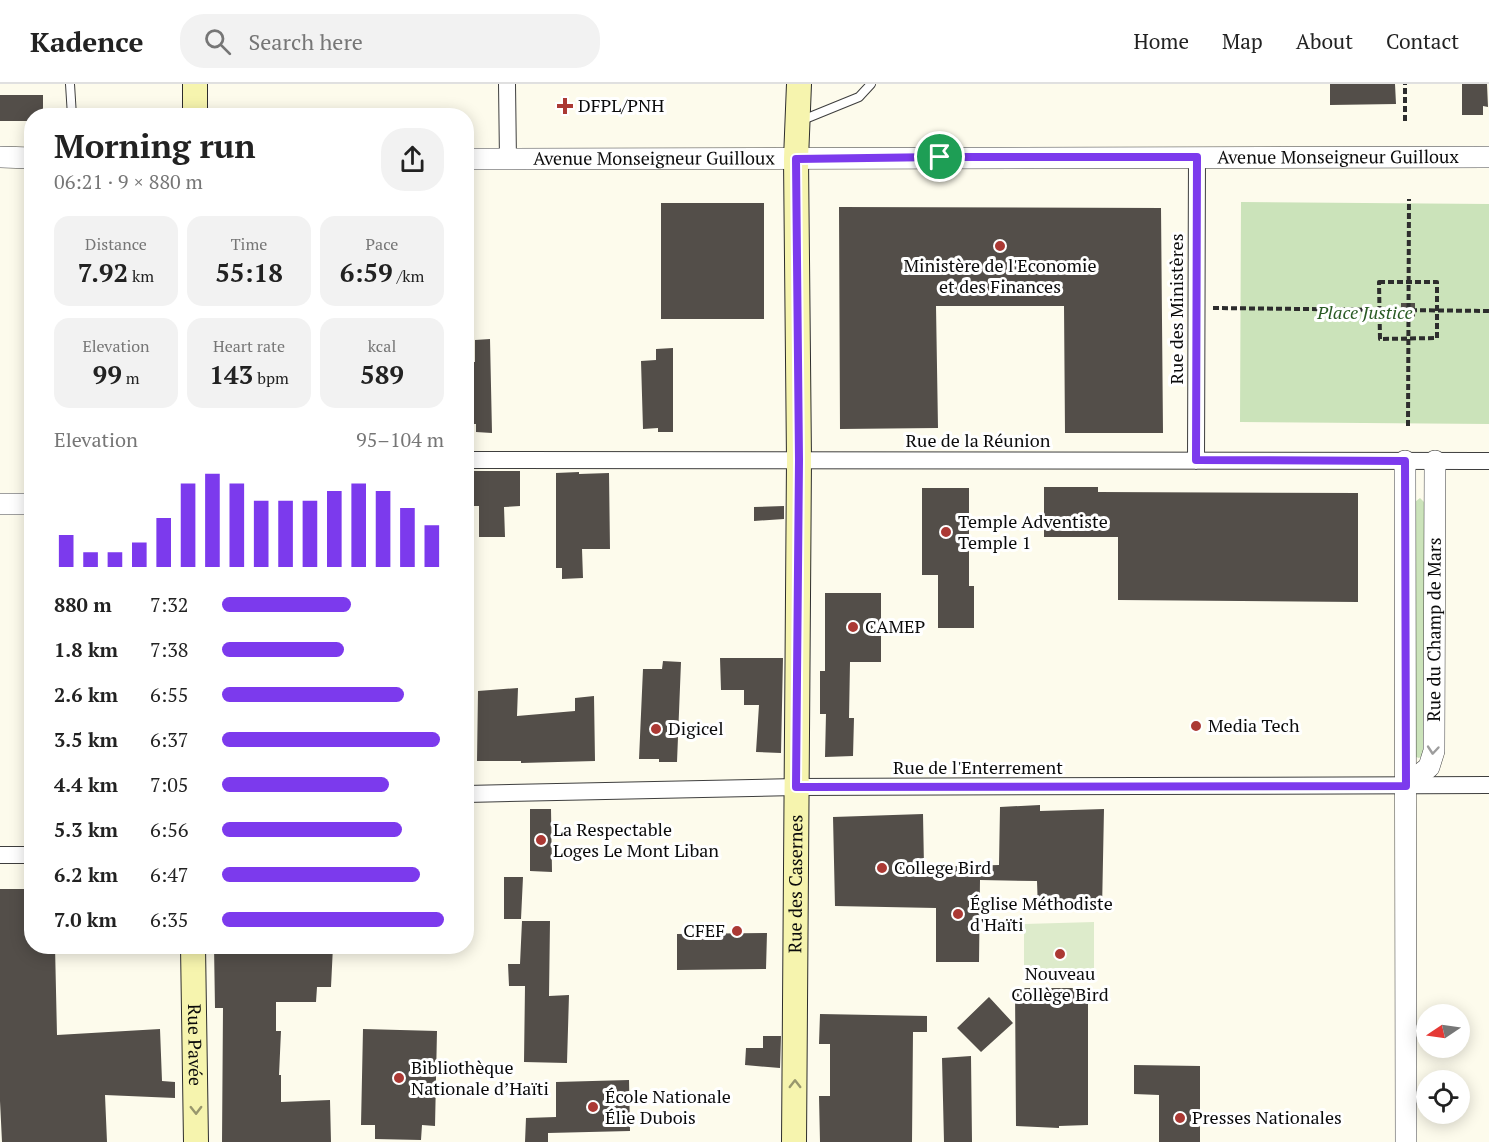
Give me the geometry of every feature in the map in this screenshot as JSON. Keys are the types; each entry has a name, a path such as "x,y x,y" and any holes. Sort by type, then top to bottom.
{"main road":[{"path":"195,84 195,108"},
{"name":"Rue des Casernes","path":"794,1142 799,460 796,159 800,84"},
{"name":"Rue Pavée","path":"193,954 196,1142"}],"street":[{"path":"507,84 508,160"},
{"name":"Rue des Ministères","path":"1196,460 1197,157"},
{"path":"0,158 24,158"},
{"name":"Avenue Monseigneur Guilloux","path":"474,159 1489,158"},
{"name":"Rue de la Réunion","path":"474,460 1489,461"},
{"name":"Rue du Champ de Mars","path":"1405,461 1406,1142"},
{"name":"Rue du Champ de Mars","path":"1406,786 1429,767 1434,752 1435,461"},
{"path":"0,504 24,504"},
{"name":"Rue de l'Enterrement","path":"474,794 796,787 1489,785"},
{"path":"0,855 24,855"}],"lane":[{"path":"70,84 72,108"},
{"path":"799,122 859,98 871,84"}],"path":[{"path":"1405,84 1405,121"},
{"path":"1408,199 1408,426"},
{"path":"1379,282 1437,282 1437,338 1380,339 1380,310 1379,282"},
{"path":"1197,308 1489,311"}],"green space":[{"name":"Place Justice","path":"1241,202 1489,204 1489,424 1240,422"},
{"path":"1420,498 1424,502 1424,753 1419,758 1416,757 1415,502"},
{"path":"1094,922 1094,972 1024,973 1024,924"}],"building":[{"path":"1330,84 1395,84 1396,104 1330,105"},
{"path":"1462,84 1487,84 1488,107 1483,106 1483,115 1462,115"},
{"path":"0,95 43,95 43,108 24,108 24,121 0,121"},
{"path":"661,203 764,203 764,319 661,319"},
{"path":"839,207 1161,208 1163,433 1065,433 1064,306 936,306 938,428 840,429"},
{"path":"1401,303 1415,303 1415,317 1401,317"},
{"path":"490,339 492,433 476,432 476,424 474,424 475,340"},
{"path":"673,348 673,432 658,432 658,428 643,429 641,361 656,360 656,349"},
{"path":"474,471 520,471 520,506 504,507 505,537 479,537 479,506 474,506"},
{"path":"579,472 579,474 609,473 610,549 582,549 583,578 562,579 562,568 556,568 556,473"},
{"path":"1044,487 1098,487 1098,492 1358,493 1358,602 1118,600 1118,537 1044,537"},
{"name":"Temple Adventiste Temple 1","path":"922,488 969,488 969,586 974,586 974,628 938,628 938,575 922,575"},
{"path":"784,506 784,519 754,521 754,507"},
{"path":"825,593 881,593 881,662 850,662 849,718 854,718 853,756 825,757 826,714 820,714 820,671 825,671"},
{"path":"720,658 783,658 781,753 756,752 759,705 744,705 744,690 721,690"},
{"path":"663,661 681,662 677,762 639,759 643,669 662,669"},
{"path":"518,688 517,716 575,711 575,698 594,696 595,761 521,763 521,761 477,761 478,691"},
{"path":"1040,805 1040,811 1104,809 1102,910 1038,910 1037,881 980,880 979,962 936,962 936,908 835,906 833,817 923,814 924,867 999,865 1000,807"},
{"name":"La Respectable Loges Le Mont Liban","path":"530,809 551,809 552,872 530,871"},
{"path":"504,877 523,877 521,919 504,919"},
{"path":"0,889 24,889 24,954 55,954 57,1035 160,1029 162,1081 175,1082 175,1098 105,1095 107,1142 2,1142"},
{"path":"522,921 550,921 549,996 569,995 567,1063 524,1062 525,986 509,986 508,964 520,964"},
{"path":"767,933 766,969 677,970 677,934"},
{"path":"214,954 333,954 331,987 317,987 316,1002 276,1002 276,1031 281,1031 279,1075 281,1075 281,1102 330,1100 331,1142 222,1142 223,1008 215,1008"},
{"path":"1015,988 1088,988 1088,1125 1059,1126 1059,1128 1016,1126"},
{"path":"989,997 1013,1023 981,1052 957,1028"},
{"path":"820,1014 927,1016 927,1032 913,1032 912,1142 820,1142 819,1096 830,1096 830,1044 819,1044"},
{"name":"Bibliothèque Nationale d’Haïti","path":"363,1029 437,1031 435,1126 422,1125 421,1140 375,1139 375,1125 361,1125"},
{"path":"763,1036 781,1036 780,1068 745,1065 746,1048 763,1048"},
{"path":"971,1056 972,1142 944,1142 942,1058"},
{"name":"Presses Nationales","path":"1134,1065 1200,1066 1200,1142 1159,1142 1159,1095 1134,1094"},
{"name":"École Nationale Élie Dubois","path":"629,1080 630,1131 548,1133 548,1142 525,1142 526,1118 556,1117 556,1082"}],"place":[{"name":"DFPL/PNH","path":"565,106"},
{"name":"Ministère de l'Economie et des Finances","path":"1000,246"},
{"name":"Temple Adventiste Temple 1","path":"946,532"},
{"name":"CAMEP","path":"853,627"},
{"name":"Media Tech","path":"1196,726"},
{"name":"Digicel","path":"656,729"},
{"name":"La Respectable Loges Le Mont Liban","path":"541,840"},
{"name":"College Bird","path":"882,868"},
{"name":"Église Méthodiste d'Haïti","path":"958,914"},
{"name":"CFEF","path":"737,931"},
{"name":"Nouveau Collège Bird","path":"1060,954"},
{"name":"Bibliothèque Nationale d’Haïti","path":"399,1078"},
{"name":"École Nationale Élie Dubois","path":"593,1107"},
{"name":"Presses Nationales","path":"1180,1118"}],"route":[{"path":"940,157 1197,157 1196,460 1405,461 1406,786 796,787 799,460 796,159 940,157"}]}
